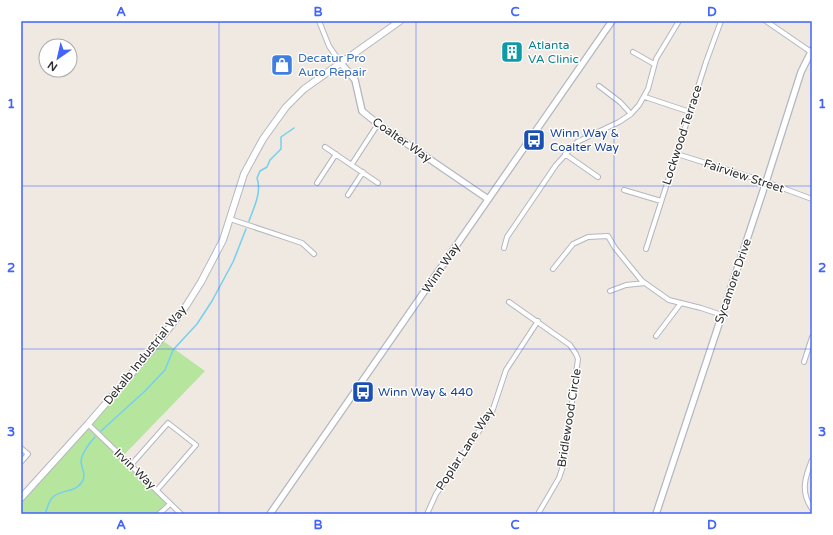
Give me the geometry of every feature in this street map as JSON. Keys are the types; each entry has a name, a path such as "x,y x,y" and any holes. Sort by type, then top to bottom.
{"main road":[{"name":"Dekalb Industrial Way","path":"21,498 88,424 156,345 186,306 212,263 223,240 244,174 267,132 286,107 304,89 340,62 400,21"}],"street":[{"path":"319,21 332,53 340,62"},
{"name":"Winn Way","path":"270,514 612,21"},
{"path":"504,248 507,237 565,154 577,142 619,122 631,114 645,97 657,55 679,23 673,21"},
{"name":"Lockwood Terrace","path":"646,249 660,201 721,21"},
{"path":"766,21 811,51"},
{"name":"Sycamore Drive","path":"656,514 801,72 811,51"},
{"path":"633,52 654,64"},
{"name":"Coalter Way","path":"340,62 355,80 362,111 378,124 488,199"},
{"path":"598,86 620,102 631,114"},
{"path":"645,97 690,112"},
{"path":"352,164 378,124"},
{"path":"325,147 378,183"},
{"path":"317,183 336,154"},
{"path":"565,154 598,177"},
{"name":"Fairview Street","path":"676,154 766,182 812,199"},
{"path":"348,194 363,172"},
{"path":"624,190 660,201"},
{"path":"230,219 302,243 314,254"},
{"path":"553,269 572,244 588,237 608,236 615,248 645,283 669,300 722,315"},
{"path":"610,291 626,284 645,283"},
{"name":"Bridlewood Circle","path":"509,302 570,345 578,359 563,466 559,478 538,514"},
{"path":"656,336 681,303"},
{"name":"Poplar Lane Way","path":"427,514 436,494 492,412 506,370 538,321"},
{"path":"804,362 812,337"},
{"name":"Irvin Way","path":"88,424 181,514"},
{"path":"131,465 168,424 196,445 157,490"},
{"path":"21,448 28,454 21,462"},
{"path":"812,460 805,478 805,490 808,504 812,509"},
{"path":"159,514 170,504"}],"green space":[{"path":"159,338 205,371 120,459 167,504 156,514 21,514 21,496 69,445"}],"waterway":[{"path":"249,221 258,194 259,189 257,178 260,171 267,167 270,160 281,149 281,137 294,128"},
{"path":"101,431 145,391 165,370 173,350 197,324 212,301 233,262 246,229"},
{"path":"45,514 49,502 53,497 76,488 82,482 84,477 81,461 86,448 95,437"}],"place":[{"name":"Atlanta VA Clinic","path":"512,52"},
{"name":"Decatur Pro Auto Repair","path":"282,65"},
{"name":"Winn Way & Coalter Way","path":"534,140"},
{"name":"Winn Way & 440","path":"363,392"}]}
